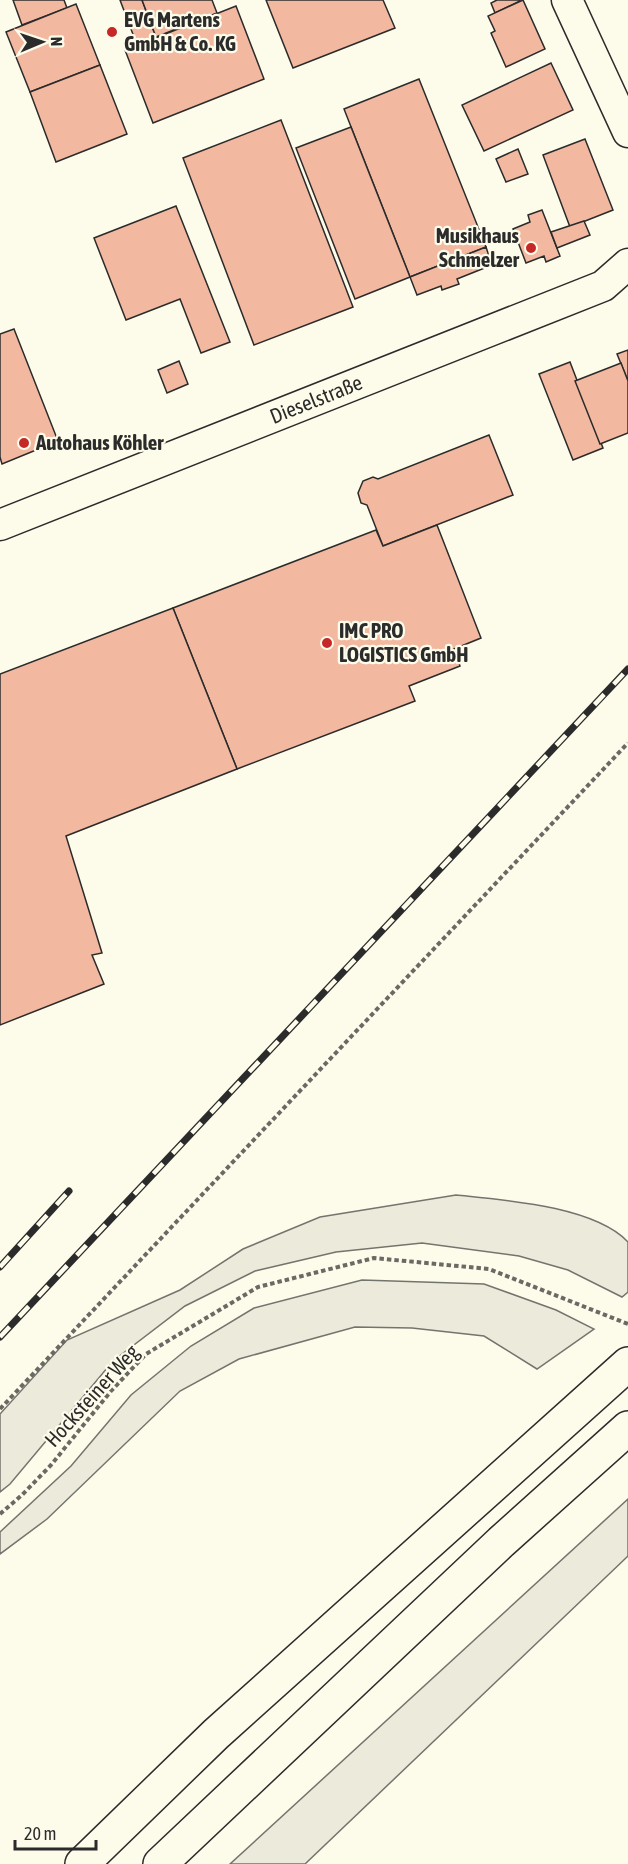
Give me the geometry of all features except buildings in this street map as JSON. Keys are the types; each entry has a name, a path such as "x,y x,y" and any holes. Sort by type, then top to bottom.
{"highway":[{"path":"82,1864 216,1734 628,1364"},
{"path":"160,1864 492,1550 628,1428"}],"street":[{"path":"567,0 628,132"},
{"name":"Dieselstraße","path":"0,525 603,286 628,264"}],"path":[{"path":"0,1409 628,743"},
{"name":"Hocksteiner Weg","path":"0,1514 51,1465 111,1391 146,1354 258,1287 374,1258 489,1269 628,1324"}],"shaded area":[{"path":"456,1195 547,1207 594,1220 613,1230 628,1242 628,1292 622,1297 568,1270 519,1256 422,1243 336,1252 255,1271 185,1306 113,1361 10,1484 0,1492 0,1414 67,1340 180,1290 243,1249 320,1217"},
{"path":"362,1280 484,1284 556,1310 594,1329 537,1369 484,1336 412,1328 355,1327 239,1359 180,1391 47,1519 0,1554 0,1532 71,1466 131,1395 191,1346 254,1308"},
{"path":"628,1499 628,1556 305,1864 230,1864"}],"railway":[{"path":"0,1337 628,669"},
{"path":"0,1267 69,1191"}],"place":[{"name":"EVG Martens GmbH & Co. KG","path":"112,32"},
{"name":"Musikhaus Schmelzer","path":"531,248"},
{"name":"Autohaus Köhler","path":"24,443"},
{"name":"IMC PRO LOGISTICS GmbH","path":"327,643"}]}
